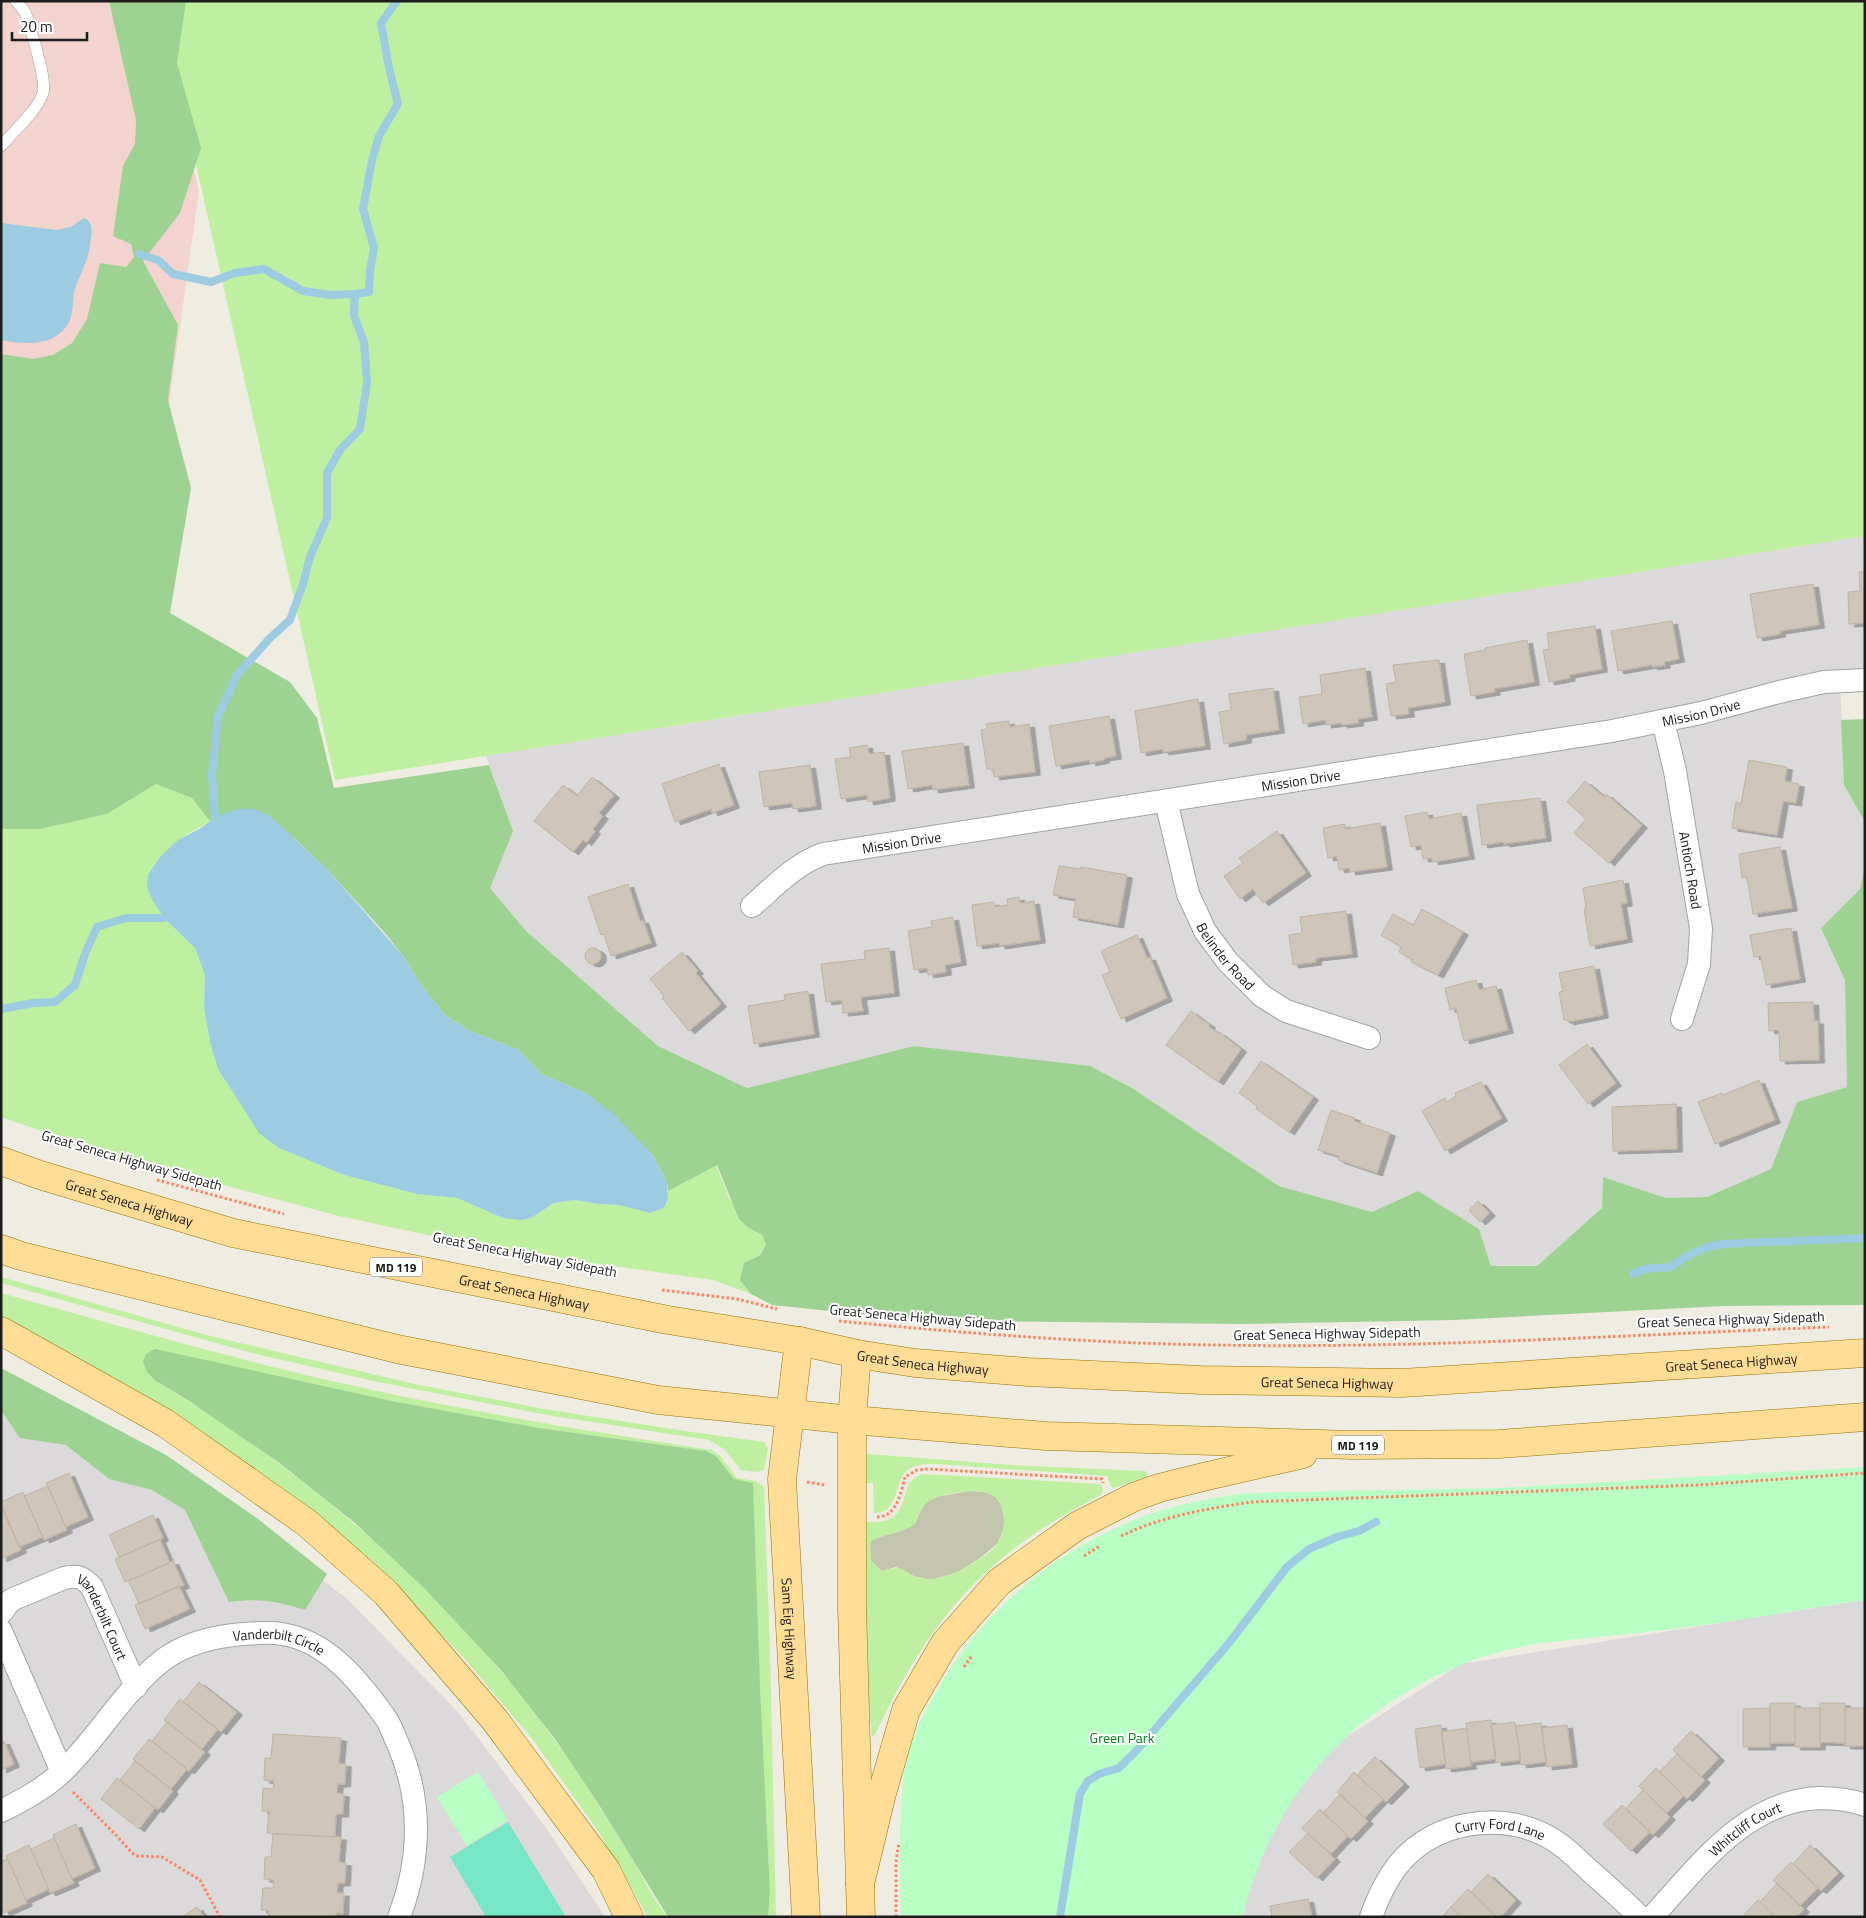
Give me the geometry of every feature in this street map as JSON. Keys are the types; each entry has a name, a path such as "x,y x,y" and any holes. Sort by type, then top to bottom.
{"main road":[{"name":"Great Seneca Highway","path":"1,1161 40,1175 233,1234 668,1320 799,1341 857,1354 915,1363 1028,1372 1202,1380 1402,1383 1865,1353"},
{"name":"MD 119","path":"1,1249 21,1256 396,1349 658,1400 790,1415 1046,1436 1353,1445 1499,1444 1865,1417"},
{"path":"1,1331 165,1423 307,1523 386,1593 494,1719 606,1870 629,1917"},
{"name":"Sam Eig Highway","path":"799,1341 782,1478 806,1917"},
{"path":"857,1354 852,1420 852,1607 861,1917"},
{"path":"860,1884 882,1793 906,1710 944,1643 999,1582 1077,1526 1134,1497 1159,1488 1212,1474 1353,1445"}],"street":[{"name":"Mission Drive","path":"752,906 792,870 806,860 823,854 1663,722 1824,682 1865,680"},
{"name":"Antioch Road","path":"1663,722 1675,772 1701,928 1699,964 1682,1019"},
{"name":"Belinder Road","path":"1166,801 1188,894 1205,932 1228,962 1262,996 1286,1011 1369,1038"},
{"name":"Vanderbilt Court","path":"1,1613 11,1600 64,1578 80,1577 92,1587 136,1687"},
{"path":"1,1630 60,1774"},
{"name":"Vanderbilt Circle","path":"1,1810 33,1794 60,1774 136,1687 163,1660 190,1645 218,1637 260,1633 282,1634 308,1641 336,1660 360,1683 387,1720 408,1767 416,1813 416,1856 408,1890 398,1917"},
{"name":"Whitcliff Court","path":"1652,1917 1714,1851 1741,1826 1772,1808 1803,1799 1832,1798 1865,1805"},
{"name":"Curry Ford Lane","path":"1371,1917 1380,1892 1392,1873 1408,1855 1430,1839 1450,1830 1469,1824 1490,1822 1511,1824 1532,1830 1555,1840 1640,1917"}],"lane":[{"path":"1,146 38,104 43,92 43,80 28,20 25,12 16,1"}],"path":[{"name":"Great Seneca Highway Sidepath","path":"156,1180 286,1214"},
{"path":"658,1289 737,1300 784,1311"},
{"name":"Great Seneca Highway Sidepath","path":"835,1320 1003,1336 1212,1345 1365,1345 1836,1326"},
{"path":"869,1517 882,1517 891,1512 900,1498 906,1478 917,1470 928,1469 1102,1479"},
{"path":"1119,1537 1163,1519 1202,1509 1251,1502 1698,1485 1865,1473"},
{"path":"782,1478 852,1488"},
{"path":"1081,1558 1103,1544"},
{"path":"960,1672 975,1650"},
{"path":"60,1774 132,1853 137,1856 162,1857 200,1880 220,1917"},
{"path":"896,1917 896,1862 901,1833"}],"shaded area":[{"path":"1,1 152,1 199,191 160,468 1,512"},
{"path":"1865,536 1865,675 1840,676 1844,785 1865,822 1865,866 1860,889 1822,928 1845,980 1847,1087 1797,1102 1771,1169 1707,1197 1666,1198 1603,1177 1602,1208 1537,1266 1491,1266 1479,1229 1418,1191 1372,1212 1279,1186 1132,1088 1089,1066 914,1046 747,1088 658,1046 526,931 489,888 513,831 486,756"},
{"path":"1,1379 180,1475 345,1597 458,1712 544,1825 605,1917 1,1917"},
{"path":"970,1491 986,1492 996,1497 1001,1505 1005,1520 1003,1531 997,1544 979,1559 958,1572 931,1580 914,1576 896,1567 882,1571 871,1561 870,1545 872,1540 915,1524 927,1501 940,1496"},
{"path":"1865,1600 1865,1917 1243,1917 1248,1893 1261,1855 1293,1797 1314,1769 1343,1739 1461,1664"}],"green space":[{"path":"109,1 186,1 177,63 201,148 180,213 143,261 178,325 168,400 191,488 170,613 290,682 317,718 334,788 489,765 513,831 490,888 526,931 658,1046 747,1088 914,1046 1090,1066 1132,1088 1279,1186 1372,1212 1418,1191 1479,1229 1491,1266 1537,1266 1602,1208 1603,1177 1666,1198 1707,1197 1771,1169 1797,1102 1847,1087 1845,980 1821,928 1860,889 1865,866 1865,1305 1724,1306 1454,1320 1242,1324 963,1321 860,1314 772,1305 751,1294 740,1280 744,1263 759,1256 766,1245 762,1235 749,1228 739,1219 717,1165 668,1191 667,1182 653,1156 616,1117 586,1093 541,1074 519,1050 468,1030 445,1015 420,984 404,957 384,932 327,869 293,837 215,817 210,821 192,798 156,784 107,814 40,829 1,829 1,354 33,359 53,355 72,343 87,319 100,263 126,267 134,257 131,244 113,236 123,166 135,144 136,120"},
{"path":"159,1 1865,1 1865,536 335,780"},
{"path":"1865,719 1865,822 1844,785 1841,720"},
{"path":"156,784 193,798 210,821 178,840 164,918 195,948 205,976 204,1007 218,1069 235,1095 279,1148 344,1175 417,1194 457,1198 503,1218 531,1218 554,1203 574,1200 619,1205 650,1212 664,1208 668,1199 668,1191 716,1165 729,1198 749,1228 762,1235 766,1245 741,1280 751,1294 713,1280 521,1253 339,1216 91,1148 1,1117 1,829 40,829 107,814"},
{"path":"1,1277 210,1336 419,1385 550,1410 764,1442 768,1448 764,1470 757,1472 741,1470 724,1449 709,1440 553,1416 378,1382 252,1353 1,1283"},
{"path":"1,1293 224,1355 359,1387 535,1422 712,1450 720,1456 737,1478 755,1481 764,1486 776,1917 768,1917 770,1891 760,1686 742,1481 734,1479 716,1456 706,1451 539,1428 397,1402 287,1378 156,1381 213,1417 322,1497 373,1540 423,1587 469,1635 513,1686 554,1739 632,1859 653,1897 668,1917 648,1917 598,1831 534,1741 464,1658 402,1594 1,1322"},
{"path":"155,1349 397,1402 539,1428 706,1451 716,1456 734,1479 753,1483 770,1891 768,1917 668,1917 599,1805 555,1739 500,1669 424,1588 355,1523 278,1462 186,1399 156,1381 147,1372 143,1362 146,1354"},
{"path":"1,1368 166,1455 258,1519 327,1574 305,1610 268,1601 229,1602 185,1510 152,1490 109,1479 66,1445 20,1438 1,1410"},
{"path":"868,1454 1026,1466 1145,1471 1148,1474 1146,1477 1114,1488 1111,1486 1107,1476 936,1464 921,1465 908,1470 902,1476 890,1507 884,1511 874,1513 873,1483 863,1483 864,1456"},
{"name":"Green Park","path":"1865,1467 1865,1600 1717,1623 1529,1645 1478,1659 1429,1679 1385,1706 1345,1738 1310,1776 1281,1819 1259,1866 1243,1917 901,1917 900,1826 904,1770 916,1731 939,1687 965,1648 987,1621 1038,1574 1067,1554 1129,1522 1162,1510 1246,1493 1499,1488"},
{"path":"924,1474 1101,1484 1103,1490 1101,1495 1025,1540 993,1566 965,1593 917,1657 895,1694 875,1735 872,1737 867,1685 864,1522 882,1522 895,1516 903,1503 907,1488 916,1477","holes":["970,1491 987,1493 997,1499 1002,1508 1004,1518 1000,1540 992,1550 976,1562 947,1576 930,1579 916,1577 899,1568 882,1571 871,1561 870,1546 872,1540 912,1526 925,1504 930,1500 936,1497"]},
{"path":"478,1772 508,1820 467,1846 437,1797"},
{"path":"508,1822 566,1917 486,1917 450,1857"}],"water":[{"path":"84,218 90,222 91,226 89,251 75,289 70,320 64,329 49,340 40,342 20,343 1,340 1,223 56,230 71,227"},
{"path":"238,809 254,809 269,815 327,869 404,957 420,984 445,1015 468,1030 519,1050 541,1074 586,1093 617,1117 653,1156 667,1182 668,1199 664,1208 650,1213 619,1205 574,1200 554,1203 531,1218 521,1220 503,1218 457,1198 417,1194 344,1175 279,1148 259,1133 218,1069 210,1042 204,1007 205,976 195,948 164,918 147,887 148,875 160,857 178,840 201,828 215,817"}],"building":[{"path":"1859,572 1865,572 1865,623 1849,624 1848,592 1860,591"},
{"path":"1813,584 1819,625 1780,631 1780,634 1757,638 1750,594"},
{"path":"1672,621 1679,659 1664,662 1665,665 1652,667 1652,665 1618,671 1611,631"},
{"path":"1595,626 1602,669 1569,675 1570,678 1549,682 1543,650 1549,649 1547,633"},
{"path":"1527,640 1534,682 1494,689 1495,692 1471,696 1464,654"},
{"path":"1439,660 1445,702 1408,708 1409,714 1391,716 1386,684 1396,682 1393,665"},
{"path":"1365,668 1372,717 1358,719 1358,723 1342,725 1342,723 1326,725 1325,720 1303,724 1299,697 1322,694 1320,675"},
{"path":"1273,688 1279,730 1246,735 1246,740 1224,744 1219,712 1231,710 1229,694"},
{"path":"1198,699 1205,746 1163,752 1163,749 1141,753 1135,711"},
{"path":"1109,716 1116,756 1090,763 1090,760 1056,766 1049,726"},
{"path":"1009,721 1010,727 1029,724 1035,772 994,777 993,769 987,769 981,730 987,729 986,724"},
{"path":"963,743 969,785 933,790 932,785 908,789 902,751"},
{"path":"867,745 869,754 884,752 890,798 868,802 867,795 841,799 835,759 851,757 849,748"},
{"path":"1749,760 1787,767 1785,781 1799,784 1796,803 1783,801 1777,835 1732,828 1736,802 1741,804"},
{"path":"719,764 734,805 712,813 711,809 675,822 662,784"},
{"path":"810,765 816,806 793,809 792,803 764,807 759,772"},
{"path":"592,777 614,795 599,813 603,816 593,829 595,831 586,843 583,840 573,852 534,821 563,785 577,796"},
{"path":"1585,781 1604,797 1606,794 1642,825 1609,863 1574,833 1586,819 1567,802"},
{"path":"1540,798 1546,838 1482,845 1477,805"},
{"path":"1427,812 1429,819 1461,813 1469,856 1433,862 1432,858 1423,859 1421,845 1411,847 1405,816"},
{"path":"1380,823 1387,867 1350,872 1349,868 1339,870 1337,856 1328,858 1323,828 1345,824 1345,829"},
{"path":"1277,831 1306,873 1263,903 1253,889 1240,899 1224,876 1243,863 1239,858"},
{"path":"1780,847 1792,908 1753,914 1747,877 1742,878 1739,854"},
{"path":"1059,866 1081,869 1081,867 1127,875 1118,925 1073,917 1076,899 1053,895"},
{"path":"1623,880 1627,903 1621,904 1627,939 1590,946 1584,909 1586,908 1583,888"},
{"path":"628,884 640,921 643,920 651,943 611,956 604,934 601,935 588,897"},
{"path":"1019,897 1020,903 1034,901 1040,940 1000,946 999,943 977,946 972,905 994,902 995,907 1008,905 1007,899"},
{"path":"1422,909 1463,932 1438,975 1411,962 1412,960 1399,952 1401,947 1381,935 1393,914 1413,925"},
{"path":"1346,911 1352,954 1316,958 1316,962 1293,965 1289,935 1302,933 1300,917"},
{"path":"953,917 961,962 945,965 946,972 928,975 927,968 914,970 908,931 932,927 931,921"},
{"path":"1791,928 1800,979 1766,985 1761,956 1754,957 1750,935"},
{"path":"1137,935 1147,958 1150,957 1167,998 1121,1019 1102,975 1110,972 1101,951"},
{"path":"593,948 599,950 601,956 599,962 593,964 587,962 585,956 587,950"},
{"path":"889,948 894,993 861,997 863,1011 843,1013 842,1000 826,1002 821,964 865,959 864,951"},
{"path":"682,952 721,1004 689,1031 662,998 664,996 650,979"},
{"path":"1594,966 1603,1015 1568,1022 1568,1020 1564,1020 1559,992 1563,991 1559,973"},
{"path":"1476,980 1479,990 1496,986 1508,1030 1464,1041 1456,1008 1450,1010 1445,988"},
{"path":"808,991 814,1034 754,1044 748,1006 785,1000 784,995"},
{"path":"1813,1002 1814,1021 1818,1021 1819,1060 1780,1061 1779,1030 1769,1031 1768,1003"},
{"path":"1191,1011 1210,1025 1209,1027 1219,1032 1241,1049 1218,1082 1166,1045"},
{"path":"1587,1044 1616,1083 1588,1104 1559,1065"},
{"path":"1261,1061 1313,1097 1289,1132 1256,1109 1257,1106 1239,1093"},
{"path":"1759,1080 1775,1120 1715,1144 1698,1102 1722,1093 1723,1095"},
{"path":"1481,1082 1502,1118 1445,1151 1422,1111 1445,1098 1447,1102 1456,1096 1455,1093"},
{"path":"1676,1104 1677,1149 1613,1151 1612,1107"},
{"path":"1331,1110 1355,1118 1354,1121 1390,1133 1377,1173 1338,1160 1339,1156 1318,1150"},
{"path":"1478,1201 1490,1213 1480,1222 1469,1210"},
{"path":"69,1473 88,1517 66,1527 46,1483"},
{"path":"48,1486 67,1530 44,1540 24,1496"},
{"path":"23,1492 43,1537 19,1547 1,1502"},
{"path":"1,1507 21,1550 1,1559"},
{"path":"153,1515 163,1538 119,1557 109,1535"},
{"path":"160,1540 170,1563 125,1582 115,1559"},
{"path":"173,1561 184,1585 139,1604 129,1581"},
{"path":"179,1586 190,1609 145,1629 135,1605"},
{"path":"199,1682 237,1712 221,1732 183,1702"},
{"path":"180,1699 218,1729 202,1749 164,1720"},
{"path":"1770,1703 1795,1703 1795,1743 1770,1743"},
{"path":"1820,1703 1845,1703 1845,1743 1820,1742"},
{"path":"1770,1708 1770,1747 1743,1747 1743,1709"},
{"path":"1795,1708 1820,1708 1820,1747 1795,1747"},
{"path":"1845,1708 1865,1708 1865,1746 1845,1746"},
{"path":"1491,1720 1496,1759 1471,1762 1466,1723"},
{"path":"167,1722 205,1752 189,1771 152,1741"},
{"path":"1515,1722 1521,1760 1496,1763 1491,1725"},
{"path":"1541,1723 1546,1762 1521,1765 1516,1726"},
{"path":"1441,1725 1446,1764 1420,1768 1415,1729"},
{"path":"1567,1725 1572,1764 1547,1767 1542,1728"},
{"path":"1467,1728 1471,1766 1446,1769 1441,1732"},
{"path":"1691,1731 1719,1758 1701,1777 1673,1750"},
{"path":"273,1734 341,1738 339,1763 346,1764 345,1784 338,1784 337,1793 344,1794 343,1814 336,1814 335,1837 267,1833 269,1811 262,1811 263,1788 273,1789 274,1781 264,1780 265,1758 271,1758"},
{"path":"149,1739 187,1769 171,1789 133,1759"},
{"path":"4,1741 14,1764 1,1770 1,1742"},
{"path":"1677,1754 1705,1780 1687,1799 1659,1772"},
{"path":"1375,1757 1404,1784 1386,1802 1357,1775"},
{"path":"135,1761 173,1791 158,1810 120,1780"},
{"path":"1656,1768 1684,1796 1667,1813 1639,1786"},
{"path":"1354,1772 1383,1799 1365,1818 1337,1792"},
{"path":"117,1778 155,1808 139,1829 101,1799"},
{"path":"1643,1790 1670,1817 1653,1835 1625,1809"},
{"path":"1340,1794 1368,1821 1351,1839 1323,1813"},
{"path":"1622,1805 1650,1832 1631,1851 1603,1824"},
{"path":"1320,1809 1348,1836 1331,1854 1302,1828"},
{"path":"76,1824 95,1868 72,1879 53,1835"},
{"path":"1308,1833 1335,1859 1317,1878 1289,1852"},
{"path":"273,1834 341,1837 339,1862 346,1863 345,1883 338,1883 337,1893 344,1893 343,1914 336,1913 336,1917 268,1917 269,1910 261,1910 263,1888 273,1888 274,1880 264,1879 265,1857 271,1857"},
{"path":"54,1838 74,1883 50,1893 31,1849"},
{"path":"29,1845 49,1889 26,1900 6,1856"},
{"path":"1810,1845 1839,1873 1821,1891 1793,1864"},
{"path":"8,1859 27,1903 4,1913 1,1906 1,1861"},
{"path":"1791,1862 1818,1888 1800,1906 1773,1880"},
{"path":"1488,1874 1516,1900 1501,1917 1497,1917 1471,1892"},
{"path":"1777,1883 1804,1909 1797,1917 1775,1917 1760,1902"},
{"path":"1468,1889 1495,1917 1461,1917 1451,1907"},
{"path":"1308,1899 1312,1917 1272,1917 1270,1906"},
{"path":"1758,1900 1775,1917 1742,1917"},
{"path":"197,1907 204,1917 182,1917"},
{"path":"1451,1907 1461,1917 1442,1917"}],"waterway":[{"path":"215,817 212,775 218,716 237,675 270,638 290,620 310,557 327,518 327,473 340,450 360,429 367,382 364,342 354,316 355,294 369,292 374,248 363,209 372,160 379,136 398,104 381,23 397,1"},
{"path":"139,254 158,260 173,274 211,282 235,273 264,269 303,291 330,295 355,294"},
{"path":"1,1009 33,1003 55,1002 75,985 85,954 97,927 126,918 164,918"},
{"path":"1633,1274 1644,1269 1670,1267 1704,1248 1722,1244 1865,1238"},
{"path":"1060,1917 1080,1794 1088,1781 1099,1774 1119,1768 1138,1749 1229,1643 1287,1567 1309,1549 1337,1537 1359,1531 1376,1522"}]}
